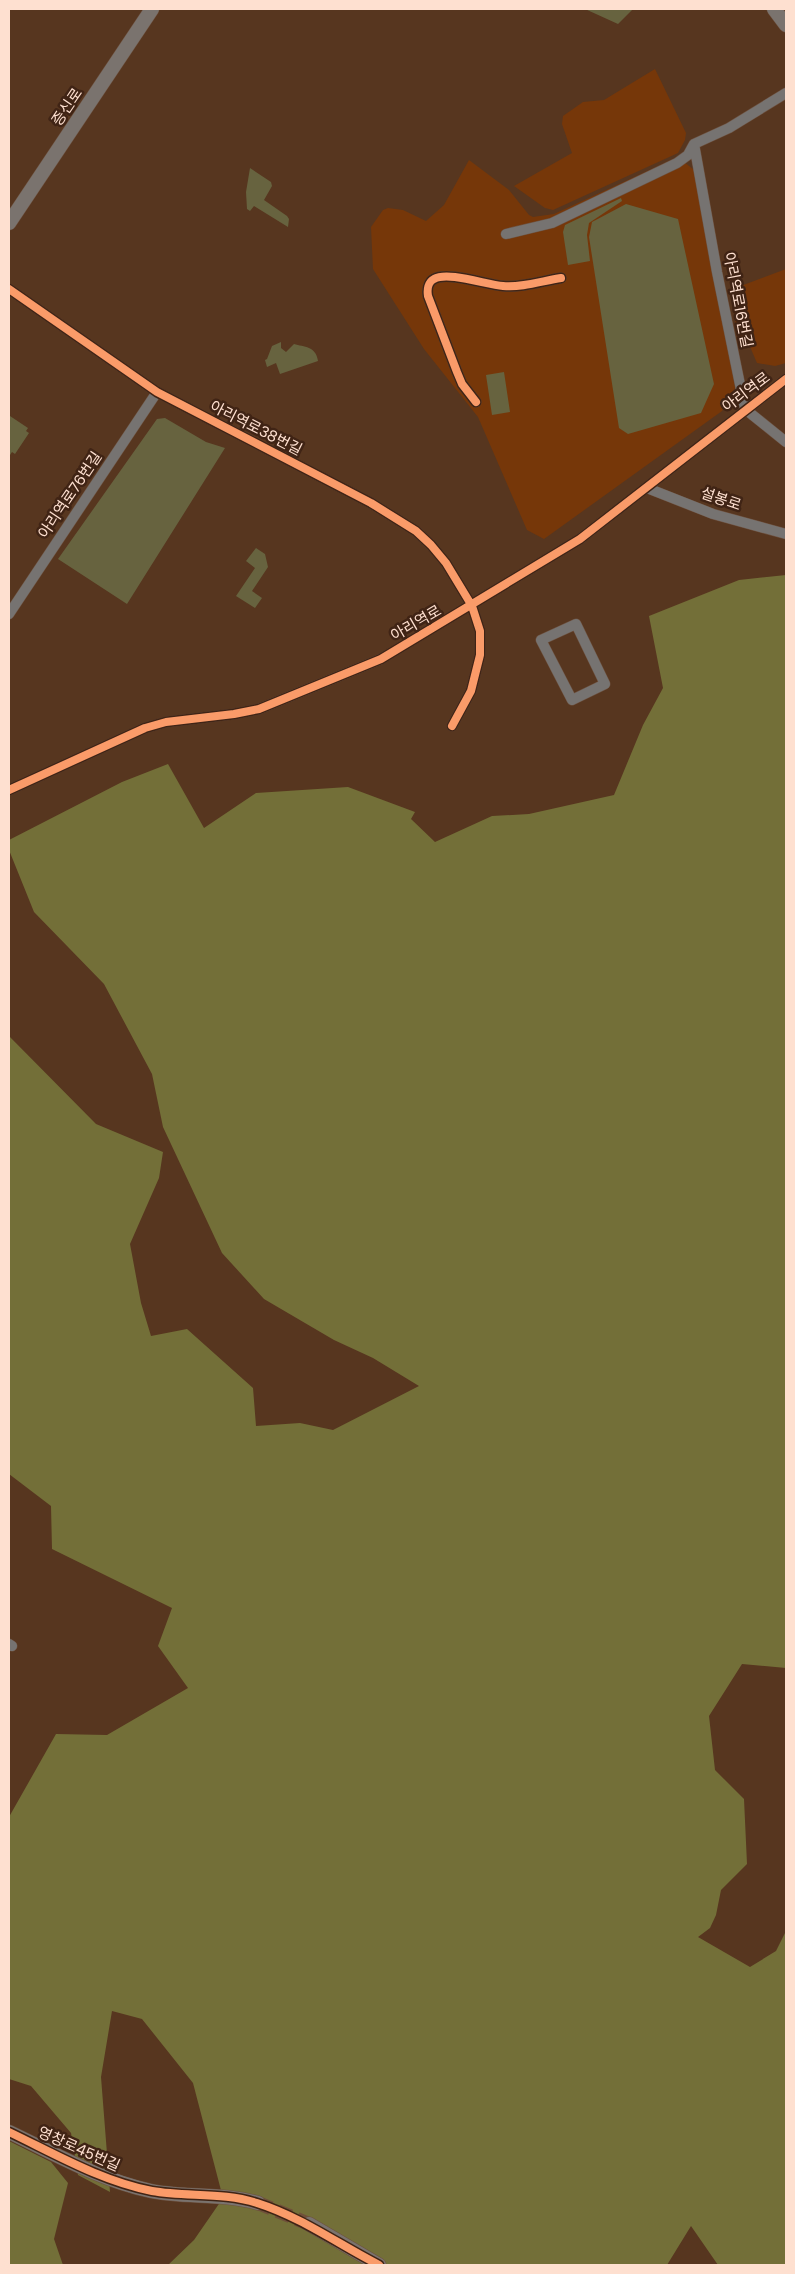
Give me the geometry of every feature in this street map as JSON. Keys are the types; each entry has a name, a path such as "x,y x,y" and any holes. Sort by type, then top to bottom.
{"street":[{"name":"증신로","path":"9,223 152,9"},
{"path":"774,9 786,24"},
{"path":"506,234 552,223 677,163 688,155 694,144 729,128 786,93"},
{"name":"아리역로16번길","path":"694,144 717,272 745,409"},
{"path":"476,402 460,381 428,296 430,282 438,277 449,277 508,286 561,278"},
{"name":"아리역로38번길","path":"9,289 157,392 400,519 416,530 446,562 472,606 480,631 480,655 471,691 452,726"},
{"name":"아리역로","path":"9,790 145,728 166,722 234,714 278,703 381,659 574,543 648,488 745,409 786,379"},
{"name":"아리역로76번길","path":"9,614 157,392"},
{"path":"745,409 786,442"},
{"name":"설봉로","path":"648,488 713,514 786,534"},
{"path":"576,624 605,684 572,700 541,640 576,624"},
{"name":"영창로45번길","path":"9,2132 102,2177 128,2185 153,2191 242,2198 258,2203"},
{"path":"309,2224 378,2265"}],"shaded area":[{"path":"585,9 633,9 618,24"},
{"path":"655,69 686,133 685,140 678,153 553,210 545,208 514,186 572,153 562,124 563,116 583,102 604,100"},
{"path":"678,157 694,170 702,194 735,388 722,411 544,539 527,530 478,417 424,349 373,269 371,227 383,210 388,208 403,210 426,221 444,205 469,160 509,190 529,215 533,217 554,214"},
{"path":"250,168 271,182 272,186 264,200 287,216 289,219 288,227 254,206 250,211 247,209 246,192"},
{"path":"621,198 622,201 589,223 587,235 590,261 568,265 563,232 565,225"},
{"path":"626,204 678,219 714,384 701,413 628,434 619,428 589,237 592,222"},
{"path":"786,269 786,363 775,366 757,363 748,342 739,343 730,290"},
{"path":"281,342 281,348 286,352 294,344 309,348 315,352 318,361 280,374 276,363 267,367 265,360 272,346"},
{"path":"504,372 510,412 492,415 486,375"},
{"path":"10,416 28,428 26,431 29,433 15,454 12,452 10,455"},
{"path":"165,418 206,442 225,448 127,604 58,559 157,419"},
{"path":"256,548 265,554 268,567 252,591 262,598 255,608 236,596 255,568 246,561"},
{"path":"786,575 786,1668 742,1664 709,1716 715,1770 744,1799 747,1864 721,1890 716,1915 710,1928 698,1937 750,1967 776,1951 786,1931 786,2265 718,2265 691,2226 667,2265 168,2265 194,2240 223,2198 193,2083 142,2019 112,2011 101,2077 110,2192 78,2175 71,2133 31,2086 9,2079 9,1817 56,1734 107,1735 188,1688 158,1646 172,1608 52,1549 51,1506 9,1474 9,1036 96,1124 163,1152 159,1178 130,1244 141,1303 151,1336 187,1329 253,1388 256,1426 300,1423 333,1430 419,1386 373,1358 334,1340 264,1299 222,1253 163,1127 152,1074 104,984 34,912 9,850 9,840 122,782 168,764 204,828 256,793 348,787 415,812 411,819 435,842 492,816 529,814 614,795 643,725 663,688 649,616 739,580"},
{"path":"9,2141 51,2162 68,2183 54,2239 63,2265 9,2265"}],"tunnel":[{"path":"258,2203 309,2224"}],"cycle path":[{"path":"476,402 462,384 428,296 430,282 440,277 448,277 510,286 561,278"},
{"path":"9,289 157,392 371,503 416,531 431,545 446,563 472,606 480,631 480,655 471,691 452,726"},
{"path":"9,790 145,728 166,722 259,709 381,659 580,539 786,379"},
{"path":"9,2132 96,2174 115,2181 152,2191 231,2197 257,2203 304,2223 379,2265"}]}
